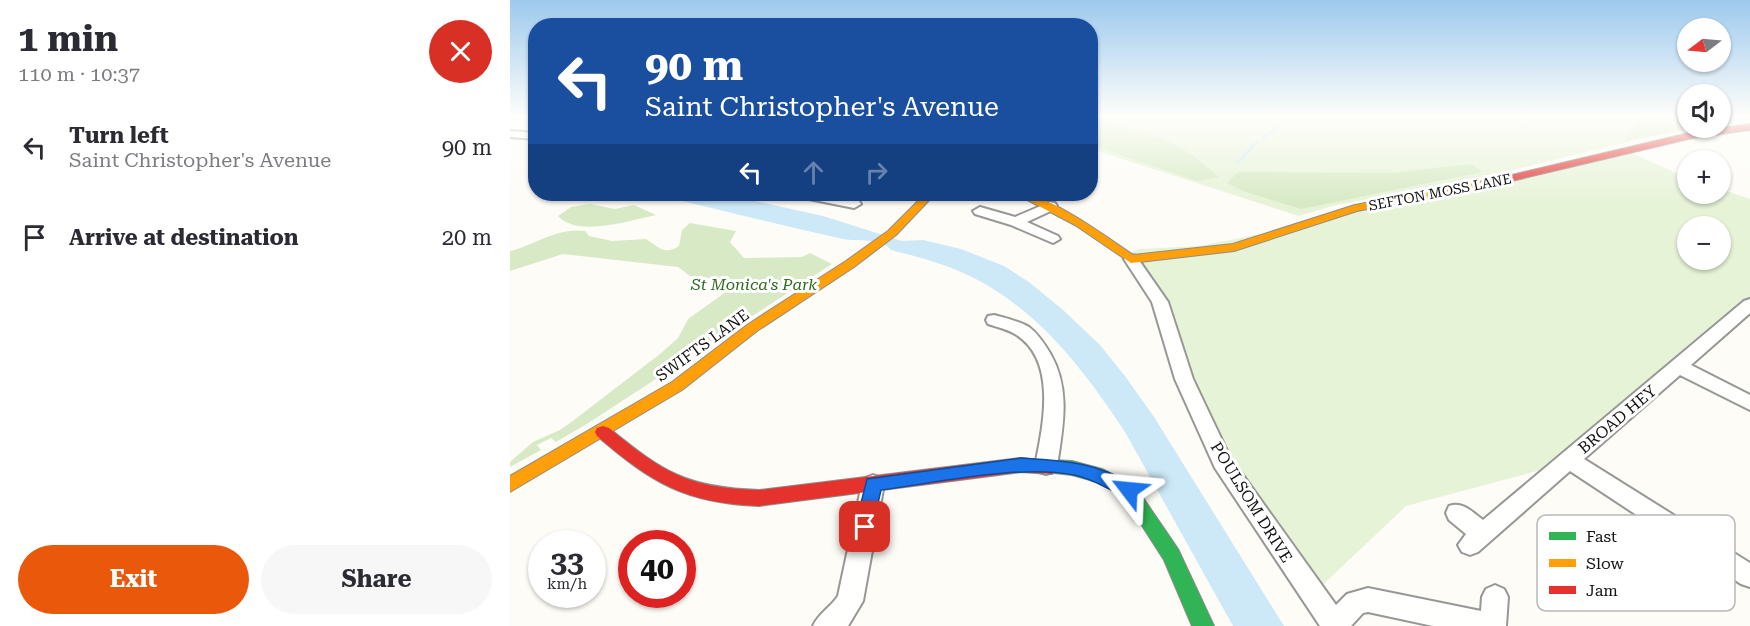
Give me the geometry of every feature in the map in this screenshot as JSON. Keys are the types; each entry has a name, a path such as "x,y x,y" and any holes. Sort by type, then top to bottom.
{"street":[{"name":"SEFTON MOSS LANE","path":"1131,259 1234,247 1355,208 1477,186 1650,145"},
{"path":"839,201 854,204"},
{"name":"SWIFTS LANE","path":"510,485 603,432 677,386 752,328 868,251 892,232 923,201"},
{"name":"POULSOM DRIVE","path":"1038,201 1050,206 1131,259 1160,302 1184,378 1222,462 1335,625"},
{"path":"1016,222 1050,206"},
{"path":"980,211 1016,222 1053,238"},
{"name":"BROAD HEY","path":"1457,513 1476,539 1749,307"},
{"path":"994,320 1022,331 1033,341 1042,354 1052,381 1055,411 1046,466"},
{"path":"1678,366 1750,403"},
{"path":"603,432 661,479 694,493 739,499 1021,465 1072,468 1102,476 1129,490 1171,555 1203,626"},
{"path":"1569,460 1655,515"},
{"path":"826,626 839,617 850,601 873,484"},
{"path":"1735,566 1750,576"},
{"path":"1335,625 1356,603 1368,600 1492,626 1495,597"}],"green space":[{"path":"1098,145 1615,145 1471,180 1336,205 1299,216 1098,151"},
{"path":"1098,145 1175,145 1191,154 1219,177 1197,181 1098,147"},
{"path":"1621,148 1677,173 1677,204 1731,204 1731,192 1750,199 1750,304 1563,464 1406,506 1312,595 1255,512 1129,253 1140,249 1199,246 1261,234"},
{"path":"1472,164 1482,172 1301,209 1243,191 1227,183 1238,172 1390,173"},
{"path":"590,204 615,209 634,205 656,215 591,227 578,226 558,216 571,207"},
{"name":"St Monica's Park","path":"690,223 736,231 730,242 744,258 802,257 810,253 832,264 590,422 556,442 551,438 537,445 541,450 510,467 510,462 533,442 560,430 660,354 678,338 688,319 723,294 727,287 709,278 690,276 678,267 563,254 510,271 510,251 556,234 575,230 585,231 589,236 612,241 646,239 661,249 669,250 679,246 682,230"}],"water":[{"path":"683,201 756,201 823,216 902,241 923,240 961,249 1004,266 1029,282 1100,345 1125,376 1154,417 1284,626 1233,626 1125,432 1092,384 1034,320 987,285 961,272 891,250 881,243 843,239"}],"waterway":[{"path":"1238,162 1254,145"}],"traffic: fast":[{"path":"1051,467 1072,468 1102,476 1129,491 1171,555 1203,626"}],"traffic: slow":[{"path":"1035,201 1079,223 1131,259 1234,247 1355,208 1499,181"},
{"path":"510,485 677,386 752,328 850,264 892,233 923,201"}],"traffic: jam":[{"path":"1499,181 1650,145"},
{"path":"603,432 640,462 674,482 711,494 734,497 759,498 1021,465 1051,467"}],"route":[{"path":"865,527 873,484 1021,465 1072,468 1102,476 1129,490"}]}
